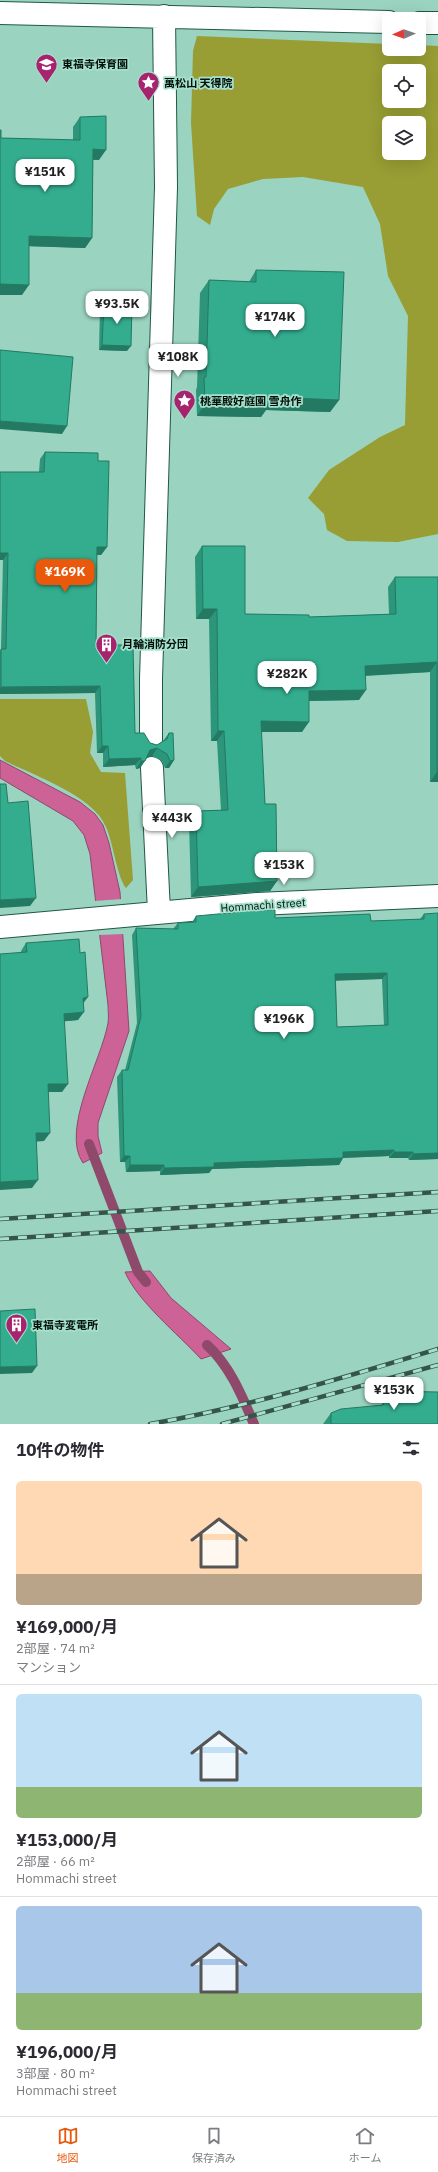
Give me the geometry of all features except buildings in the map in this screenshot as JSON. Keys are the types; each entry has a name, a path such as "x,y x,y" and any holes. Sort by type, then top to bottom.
{"street":[{"path":"0,13 382,22"},
{"path":"151,740 151,678 166,187 164,16"},
{"path":"426,23 438,23"},
{"path":"152,768 159,912"},
{"name":"Hommachi street","path":"0,927 131,914 257,904 438,896"}],"shaded area":[{"path":"197,36 382,44 382,56 426,56 426,45 438,46 438,534 398,542 347,541 327,530 324,514 308,498 329,470 380,437 405,425 408,316 388,276 380,224 363,187 303,177 263,179 228,189 214,209 210,225 197,216 191,123 193,51"},
{"path":"0,699 86,699 93,732 90,753 101,772 125,773 133,880 126,888 120,876 106,827 99,816 76,796 5,761 0,756"},
{"path":"0,760 80,802 95,814 103,825 109,843 120,892 129,1031 98,1123 98,1136 102,1153 83,1163 77,1149 76,1132 79,1114 108,1023 108,1005 90,854 84,835 73,821 0,778"},
{"path":"150,1271 171,1298 231,1349 201,1359 139,1295 125,1272"}],"pier":[{"path":"122,899 124,934 99,935 94,901"}],"waterway":[{"path":"89,1144 138,1272 146,1282"},
{"path":"207,1345 222,1362 235,1382 254,1424"}],"railway":[{"path":"0,1219 438,1192"},
{"path":"0,1239 438,1211"},
{"path":"150,1424 259,1400 331,1381 438,1349"},
{"path":"222,1424 438,1365"}],"place":[{"name":"東福寺保育園","path":"47,84"},
{"name":"萬松山 天得院","path":"148,102"},
{"name":"桃華殿好庭園 雪舟作","path":"184,420"},
{"name":"月輪消防分団","path":"107,664"},
{"name":"東福寺変電所","path":"16,1344"}]}
